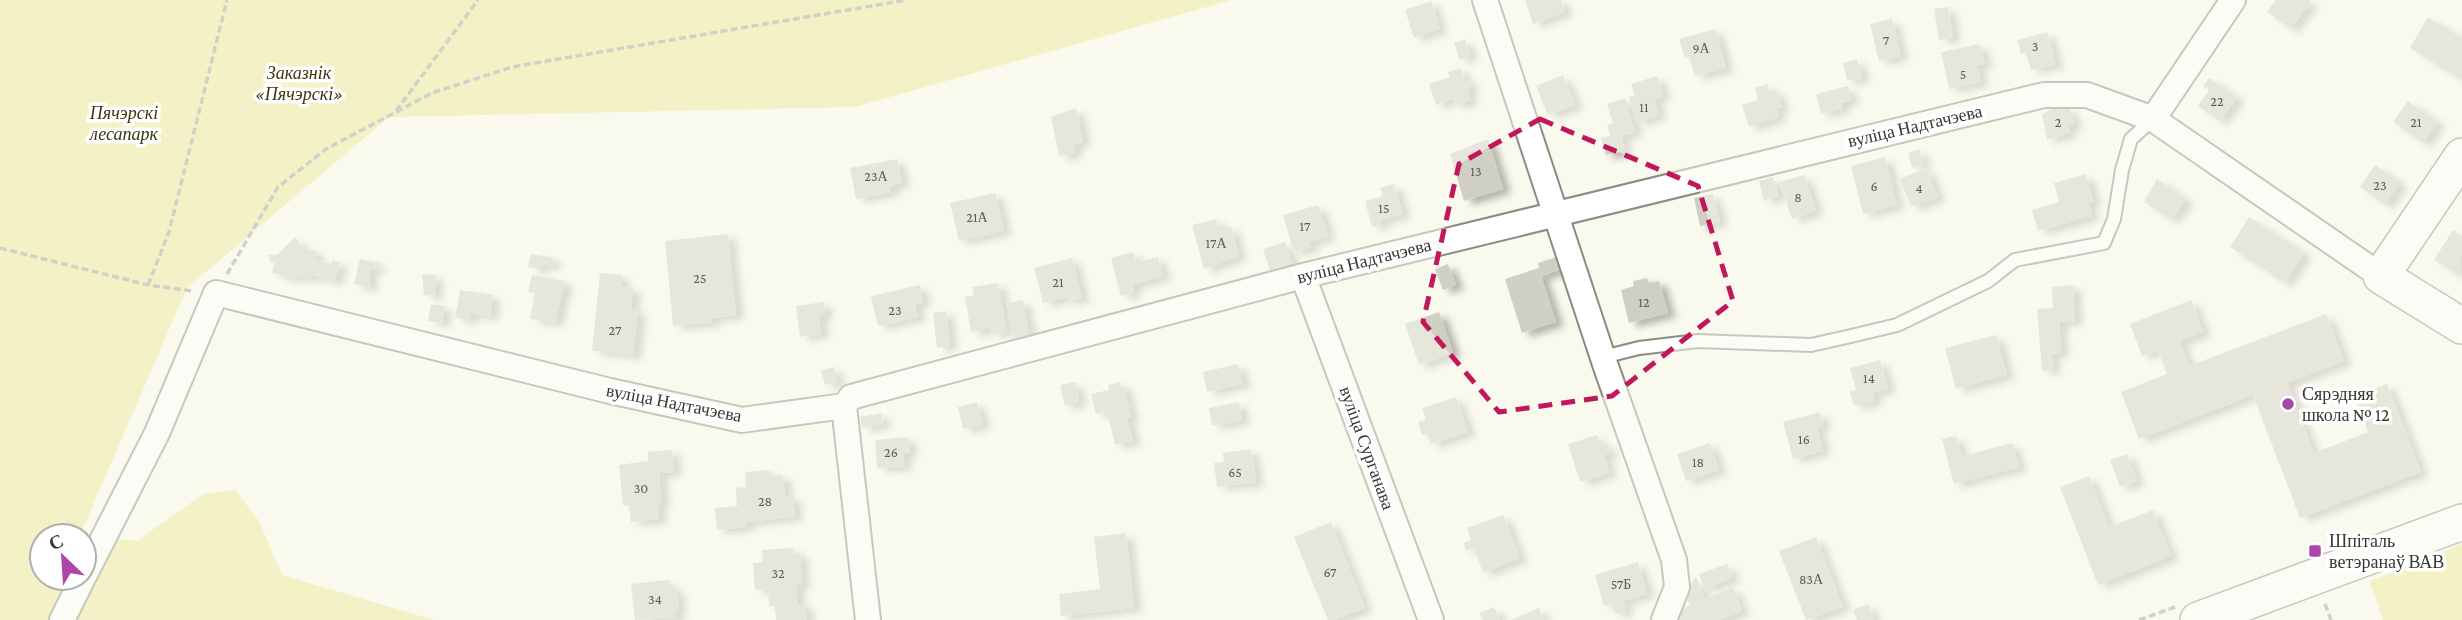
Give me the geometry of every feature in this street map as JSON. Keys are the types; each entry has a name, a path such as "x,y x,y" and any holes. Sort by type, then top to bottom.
{"main road":[{"path":"2381,276 2462,156"},
{"name":"вуліца Надтачэева","path":"2381,276 2462,326"},
{"path":"2199,620 2462,522"}],"street":[{"path":"1485,0 1603,357 1674,560 1677,587 1664,620"},
{"path":"2153,119 2234,0"},
{"name":"вуліца Надтачэева","path":"216,293 610,391 742,420 844,406 852,397 1303,276 2044,95 2087,95 2153,119 2381,276"},
{"name":"вуліца Сурганава","path":"1303,276 1431,620"},
{"path":"98,548 157,433 216,293"},
{"path":"844,406 868,620"},
{"path":"62,620 76,592"}],"lane":[{"path":"1603,357 1639,348 1698,341 1811,345 1852,336 1898,325 1988,281 2015,260 2104,243 2114,219 2122,170 2131,139 2153,119"}],"path":[{"path":"148,285 169,232 228,0"},
{"path":"396,112 478,0"},
{"path":"0,248 148,285 216,293 278,187 326,149 432,93 512,67 905,0"}],"highlighted area":[{"path":"1540,119 1698,186 1733,301 1612,396 1499,412 1423,322 1459,164"}],"green space":[{"name":"Пячэрскі лесапарк","path":"0,0 1231,0 855,107 389,117 187,288 86,522 28,522 28,592 98,592 98,537 137,541 203,494 235,490 259,521 282,575 434,620 0,620"},
{"path":"2462,544 2462,620 2383,620 2370,581"}],"building":[{"path":"1525,0 1561,0 1565,12 1533,24"},
{"path":"2276,0 2311,1 2291,29 2267,12"},
{"path":"1431,1 1440,29 1414,38 1405,10"},
{"path":"1948,7 1953,38 1939,40 1934,9"},
{"path":"2428,17 2462,38 2462,80 2410,48"},
{"path":"1892,19 1901,56 1879,61 1870,24"},
{"path":"1715,29 1726,68 1695,76 1679,39"},
{"path":"2047,32 2056,64 2031,70 2026,52 2021,54 2017,40"},
{"path":"1465,39 1470,56 1460,60 1454,43"},
{"path":"1980,44 1985,64 1977,65 1981,82 1949,89 1941,52"},
{"path":"1857,59 1862,78 1847,81 1843,63"},
{"path":"1461,68 1465,82 1470,80 1472,86 1467,88 1471,100 1456,105 1454,99 1436,105 1429,84 1450,77 1448,72"},
{"path":"1563,75 1575,105 1548,115 1536,86"},
{"path":"1657,76 1663,96 1654,99 1659,115 1637,122 1629,97 1635,95 1631,84"},
{"path":"2209,78 2237,97 2220,121 2198,106 2209,90 2203,86"},
{"path":"1767,84 1770,92 1776,90 1782,107 1776,108 1779,117 1749,127 1742,105 1758,100 1755,88"},
{"path":"1848,86 1851,100 1841,103 1842,109 1821,114 1816,94"},
{"path":"1625,98 1635,132 1621,136 1625,150 1606,155 1601,138 1610,136 1607,125 1613,123 1607,104"},
{"path":"2408,101 2438,122 2423,143 2393,122"},
{"path":"2058,106 2059,110 2069,107 2074,124 2068,126 2070,132 2047,140 2042,114"},
{"path":"1076,108 1083,142 1073,145 1075,153 1059,156 1051,117"},
{"path":"1488,139 1503,189 1464,201 1450,154"},
{"path":"1919,149 1924,164 1912,168 1908,153"},
{"path":"1885,157 1897,205 1863,214 1851,166"},
{"path":"897,159 902,183 890,186 891,192 856,199 850,168"},
{"path":"2375,165 2400,183 2385,205 2360,187"},
{"path":"1926,168 1938,197 1911,207 1900,179"},
{"path":"2086,174 2093,201 2088,203 2092,216 2038,231 2032,210 2059,202 2054,183"},
{"path":"1804,175 1816,211 1792,219 1780,182"},
{"path":"1773,177 1779,196 1764,201 1759,181"},
{"path":"2157,179 2186,199 2171,220 2144,202"},
{"path":"1394,184 1403,214 1380,220 1381,224 1372,227 1365,201 1383,196 1380,188"},
{"path":"995,193 1004,231 959,241 950,203"},
{"path":"1713,194 1720,222 1700,226 1694,198"},
{"path":"1318,205 1328,236 1309,242 1311,247 1294,252 1283,215"},
{"path":"2249,217 2304,253 2285,283 2230,247"},
{"path":"1216,219 1219,230 1231,226 1239,256 1204,269 1192,225"},
{"path":"2453,230 2462,236 2460,276 2434,260"},
{"path":"728,234 736,315 711,318 712,322 673,326 665,241"},
{"path":"295,237 303,248 316,251 314,260 331,264 332,260 340,262 335,281 311,275 310,279 297,276 296,279 272,273 274,263 270,262 269,255 277,255"},
{"path":"1285,242 1292,263 1270,270 1263,249"},
{"path":"1133,252 1136,263 1158,257 1163,276 1132,285 1134,293 1121,296 1111,258"},
{"path":"531,254 554,258 552,266 542,264 541,269 528,267"},
{"path":"1560,256 1564,268 1541,276 1556,322 1522,333 1505,279 1539,268 1538,263"},
{"path":"1072,258 1082,298 1068,301 1067,297 1043,303 1034,268"},
{"path":"360,259 379,263 377,269 370,267 369,288 354,284"},
{"path":"1448,264 1456,285 1443,290 1435,269"},
{"path":"600,273 622,275 621,286 633,288 631,309 638,310 633,355 592,351"},
{"path":"422,274 436,275 434,296 424,295"},
{"path":"532,275 565,281 555,323 530,319 535,293 528,292"},
{"path":"1647,278 1649,283 1659,281 1668,313 1629,323 1621,290 1634,286 1633,281"},
{"path":"998,283 1007,332 992,334 991,328 971,332 965,297 974,295 972,287"},
{"path":"920,285 923,302 915,304 918,317 878,326 871,296"},
{"path":"2073,285 2075,321 2059,322 2061,353 2051,354 2053,370 2042,371 2037,309 2053,308 2052,287"},
{"path":"460,290 493,295 490,317 471,313 470,320 455,318"},
{"path":"1023,300 1029,335 1013,338 1007,303"},
{"path":"2191,300 2203,332 2180,341 2189,366 2326,314 2344,361 2287,383 2314,453 2368,432 2355,396 2387,384 2421,472 2300,518 2253,395 2139,439 2121,392 2167,374 2158,350 2142,356 2130,324"},
{"path":"824,302 825,314 819,315 821,334 800,337 796,306"},
{"path":"431,304 444,306 442,323 428,321"},
{"path":"946,311 950,346 937,348 933,313"},
{"path":"1439,312 1453,353 1419,365 1405,324"},
{"path":"1996,335 2007,375 1956,389 1945,348"},
{"path":"1880,360 1888,388 1872,393 1874,401 1854,406 1850,392 1856,390 1850,368"},
{"path":"1238,364 1243,384 1207,392 1203,372"},
{"path":"834,367 837,382 825,385 821,370"},
{"path":"1075,382 1079,402 1065,406 1060,385"},
{"path":"1120,382 1121,387 1124,386 1131,417 1127,418 1133,441 1115,445 1107,411 1096,414 1091,394 1109,390 1108,385"},
{"path":"1456,397 1468,432 1431,444 1428,434 1422,435 1418,422 1426,420 1422,408"},
{"path":"977,402 983,425 963,429 958,407"},
{"path":"1239,402 1242,420 1212,426 1209,408"},
{"path":"1820,412 1823,426 1817,428 1823,451 1793,459 1783,422"},
{"path":"881,413 883,424 862,428 860,417"},
{"path":"1597,435 1601,446 1608,444 1610,452 1604,455 1609,473 1580,482 1568,444"},
{"path":"1956,436 1962,456 2012,443 2019,467 1954,484 1942,439"},
{"path":"908,437 910,452 903,453 904,466 877,468 875,440"},
{"path":"1710,443 1719,470 1686,481 1677,454"},
{"path":"1251,449 1256,482 1217,487 1214,463 1224,462 1223,453"},
{"path":"672,450 674,472 659,473 662,503 658,503 659,519 631,522 629,505 623,505 619,465 648,461 648,452"},
{"path":"2127,454 2137,481 2120,487 2110,460"},
{"path":"769,470 769,476 783,475 785,497 793,496 795,517 745,522 746,527 717,530 715,508 737,506 736,488 746,487 745,472"},
{"path":"2089,476 2109,527 2153,510 2171,556 2098,585 2060,487"},
{"path":"1503,515 1520,558 1483,573 1474,548 1466,551 1463,543 1471,540 1467,528"},
{"path":"1331,522 1365,608 1328,620 1294,537"},
{"path":"1126,533 1134,608 1061,616 1059,594 1100,589 1094,537"},
{"path":"1816,537 1843,607 1806,620 1779,551"},
{"path":"793,548 794,554 800,553 802,584 796,585 798,604 805,604 807,620 776,620 775,606 769,606 768,589 755,590 753,563 763,562 762,550"},
{"path":"1638,562 1647,594 1623,601 1626,611 1615,614 1612,604 1604,606 1595,575"},
{"path":"1727,564 1732,578 1704,589 1699,574"},
{"path":"1696,576 1704,599 1733,587 1742,611 1719,620 1675,620 1672,612 1690,605 1687,600 1691,583"},
{"path":"669,580 670,589 676,588 679,610 676,610 676,618 635,620 631,584"},
{"path":"1868,604 1874,620 1857,620 1853,610"},
{"path":"1494,607 1500,620 1483,620 1479,613"},
{"path":"1539,608 1544,620 1511,620"}],"place":[{"name":"Сярэдняя школа № 12","path":"2288,404"},
{"name":"Шпіталь ветэранаў ВАВ","path":"2315,551"}],"park label":[{"name":"Заказнік «Пячэрскі»","path":"299,83"}]}
